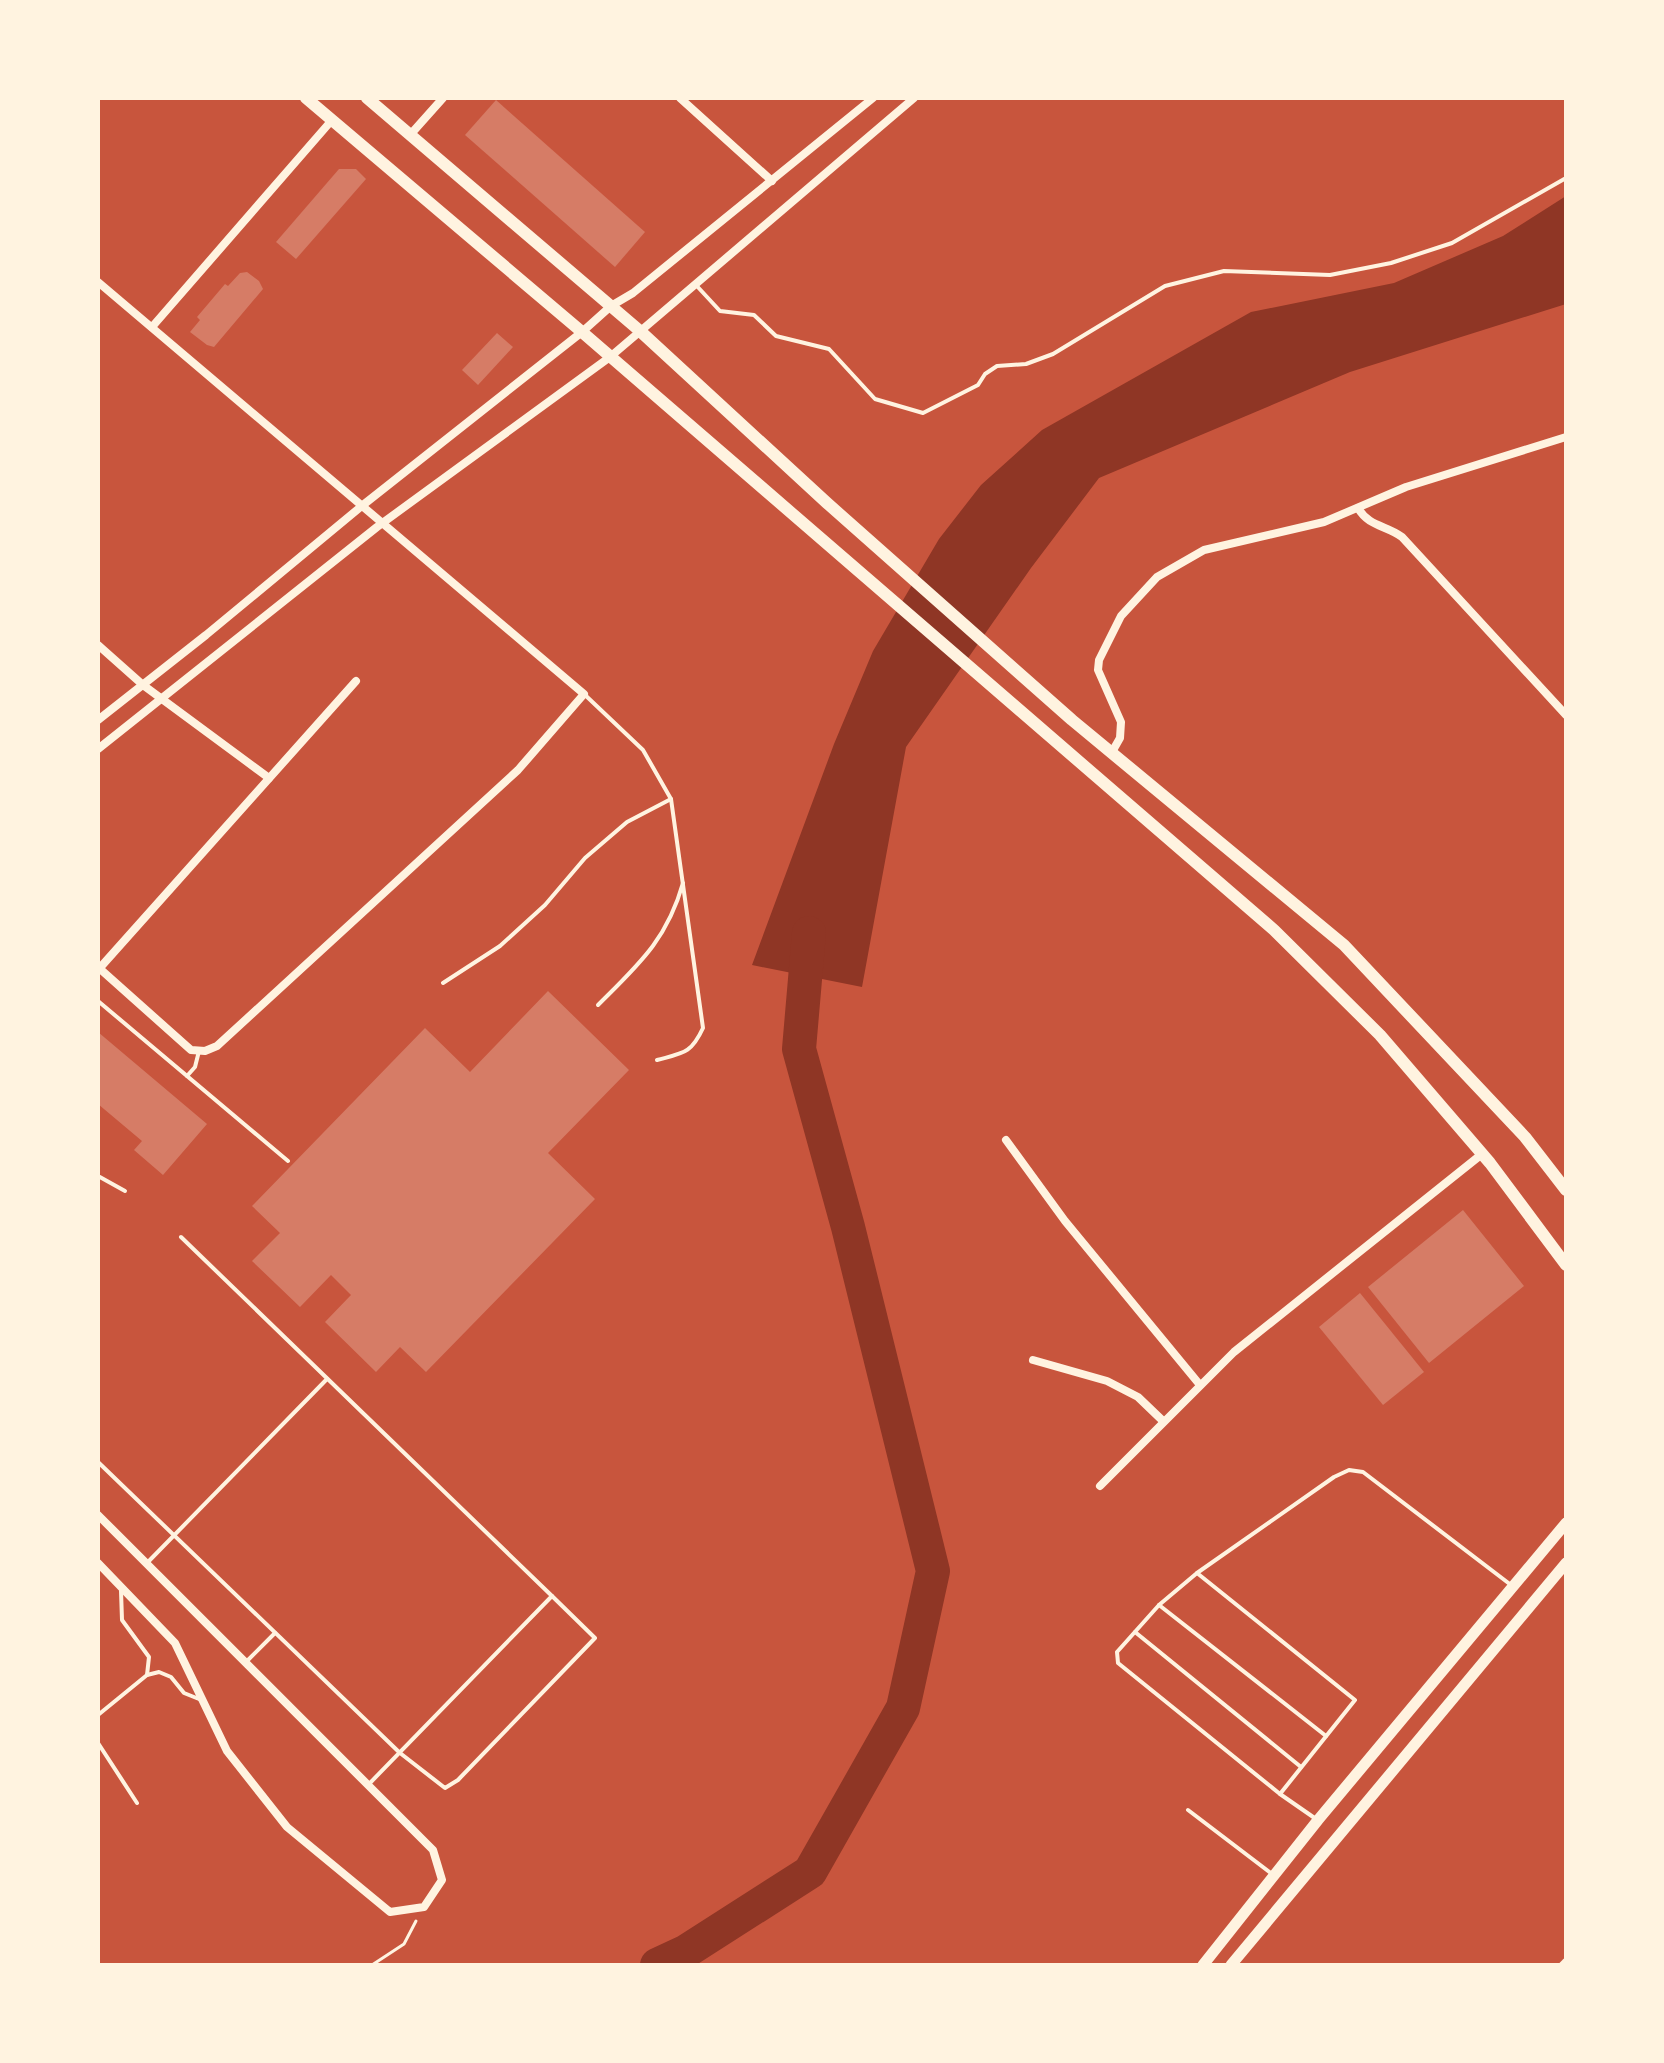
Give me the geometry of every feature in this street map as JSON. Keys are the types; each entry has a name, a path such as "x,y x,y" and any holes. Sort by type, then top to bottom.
{"main road":[{"path":"306,98 582,332 1274,930 1380,1035 1482,1154 1566,1265"},
{"path":"367,98 640,331 827,503 1072,720 1344,945 1525,1137 1566,1190"},
{"path":"1203,1965 1318,1820 1566,1523"},
{"path":"1231,1965 1566,1563"}],"street":[{"path":"410,135 443,98"},
{"path":"680,98 772,181"},
{"path":"98,720 873,98"},
{"path":"98,749 377,527 610,357 914,98"},
{"path":"152,327 332,120"},
{"path":"98,282 584,694 518,770 229,1036 217,1046 191,1050 99,969 356,681"},
{"path":"1112,752 1120,738 1121,722 1098,670 1099,660 1121,616 1157,577 1204,550 1324,522 1406,487 1566,437"},
{"path":"1358,508 1369,522 1379,527 1389,527 1402,537 1566,715"},
{"path":"98,645 143,685 269,778"},
{"path":"1006,1140 1065,1221 1200,1385"},
{"path":"1100,1486 1234,1352 1482,1154"},
{"path":"1033,1360 1107,1381 1138,1397 1163,1421"},
{"path":"98,1515 433,1850 442,1880 424,1907 390,1912 287,1827 227,1751 175,1643 98,1563"}],"lane":[{"path":"695,284 720,311 754,315 776,336 829,349 875,399 923,413 978,385 985,374 997,366 1026,364 1053,354 1165,286 1224,271 1330,275 1391,263 1452,243 1566,178"},
{"path":"584,694 643,750 671,799 703,1028 694,1046 680,1054 657,1060"},
{"path":"443,983 500,946 545,905 585,858 627,822 671,799"},
{"path":"598,1005 659,941 675,910 684,881"},
{"path":"98,1001 288,1161"},
{"path":"187,1076 195,1067 199,1051"},
{"path":"98,1176 125,1191"},
{"path":"98,1462 400,1753 445,1788 458,1780 595,1638 181,1237"},
{"path":"147,1564 327,1379"},
{"path":"1318,1820 1280,1794 1118,1663 1117,1652 1159,1605 1197,1573 1334,1477 1349,1470 1363,1472 1513,1586"},
{"path":"1197,1573 1355,1700 1280,1794"},
{"path":"121,1587 122,1620 149,1657 147,1675"},
{"path":"368,1785 552,1596"},
{"path":"1159,1605 1326,1736"},
{"path":"246,1662 275,1632"},
{"path":"1135,1632 1301,1767"},
{"path":"98,1715 147,1675 159,1672 171,1677 184,1693 203,1700"},
{"path":"98,1743 137,1803"},
{"path":"1188,1810 1274,1876"}],"path":[{"path":"372,1965 404,1944 424,1907"}],"shaded area":[{"path":"1566,196 1566,304 1350,372 1099,478 1031,568 906,747 862,987 752,965 834,744 873,651 939,539 981,485 1042,430 1251,312 1394,283 1503,236"}],"building":[{"path":"496,100 645,232 615,267 465,135"},
{"path":"339,169 356,169 366,179 296,259 276,242"},
{"path":"247,272 259,281 263,289 214,347 207,345 190,332 200,320 197,317 225,284 228,286 240,273"},
{"path":"497,333 513,347 478,385 462,370"},
{"path":"548,991 629,1070 548,1153 595,1199 426,1372 400,1347 376,1372 325,1322 351,1295 331,1275 300,1307 252,1261 280,1233 252,1206 425,1028 470,1072"},
{"path":"98,1032 207,1124 163,1175 134,1150 142,1141 98,1104"},
{"path":"1463,1210 1524,1286 1429,1363 1368,1287"},
{"path":"1360,1293 1424,1372 1383,1405 1319,1327"}],"waterway":[{"path":"657,1965 685,1952 810,1872 903,1708 933,1571 848,1227 799,1049 809,933"}]}
